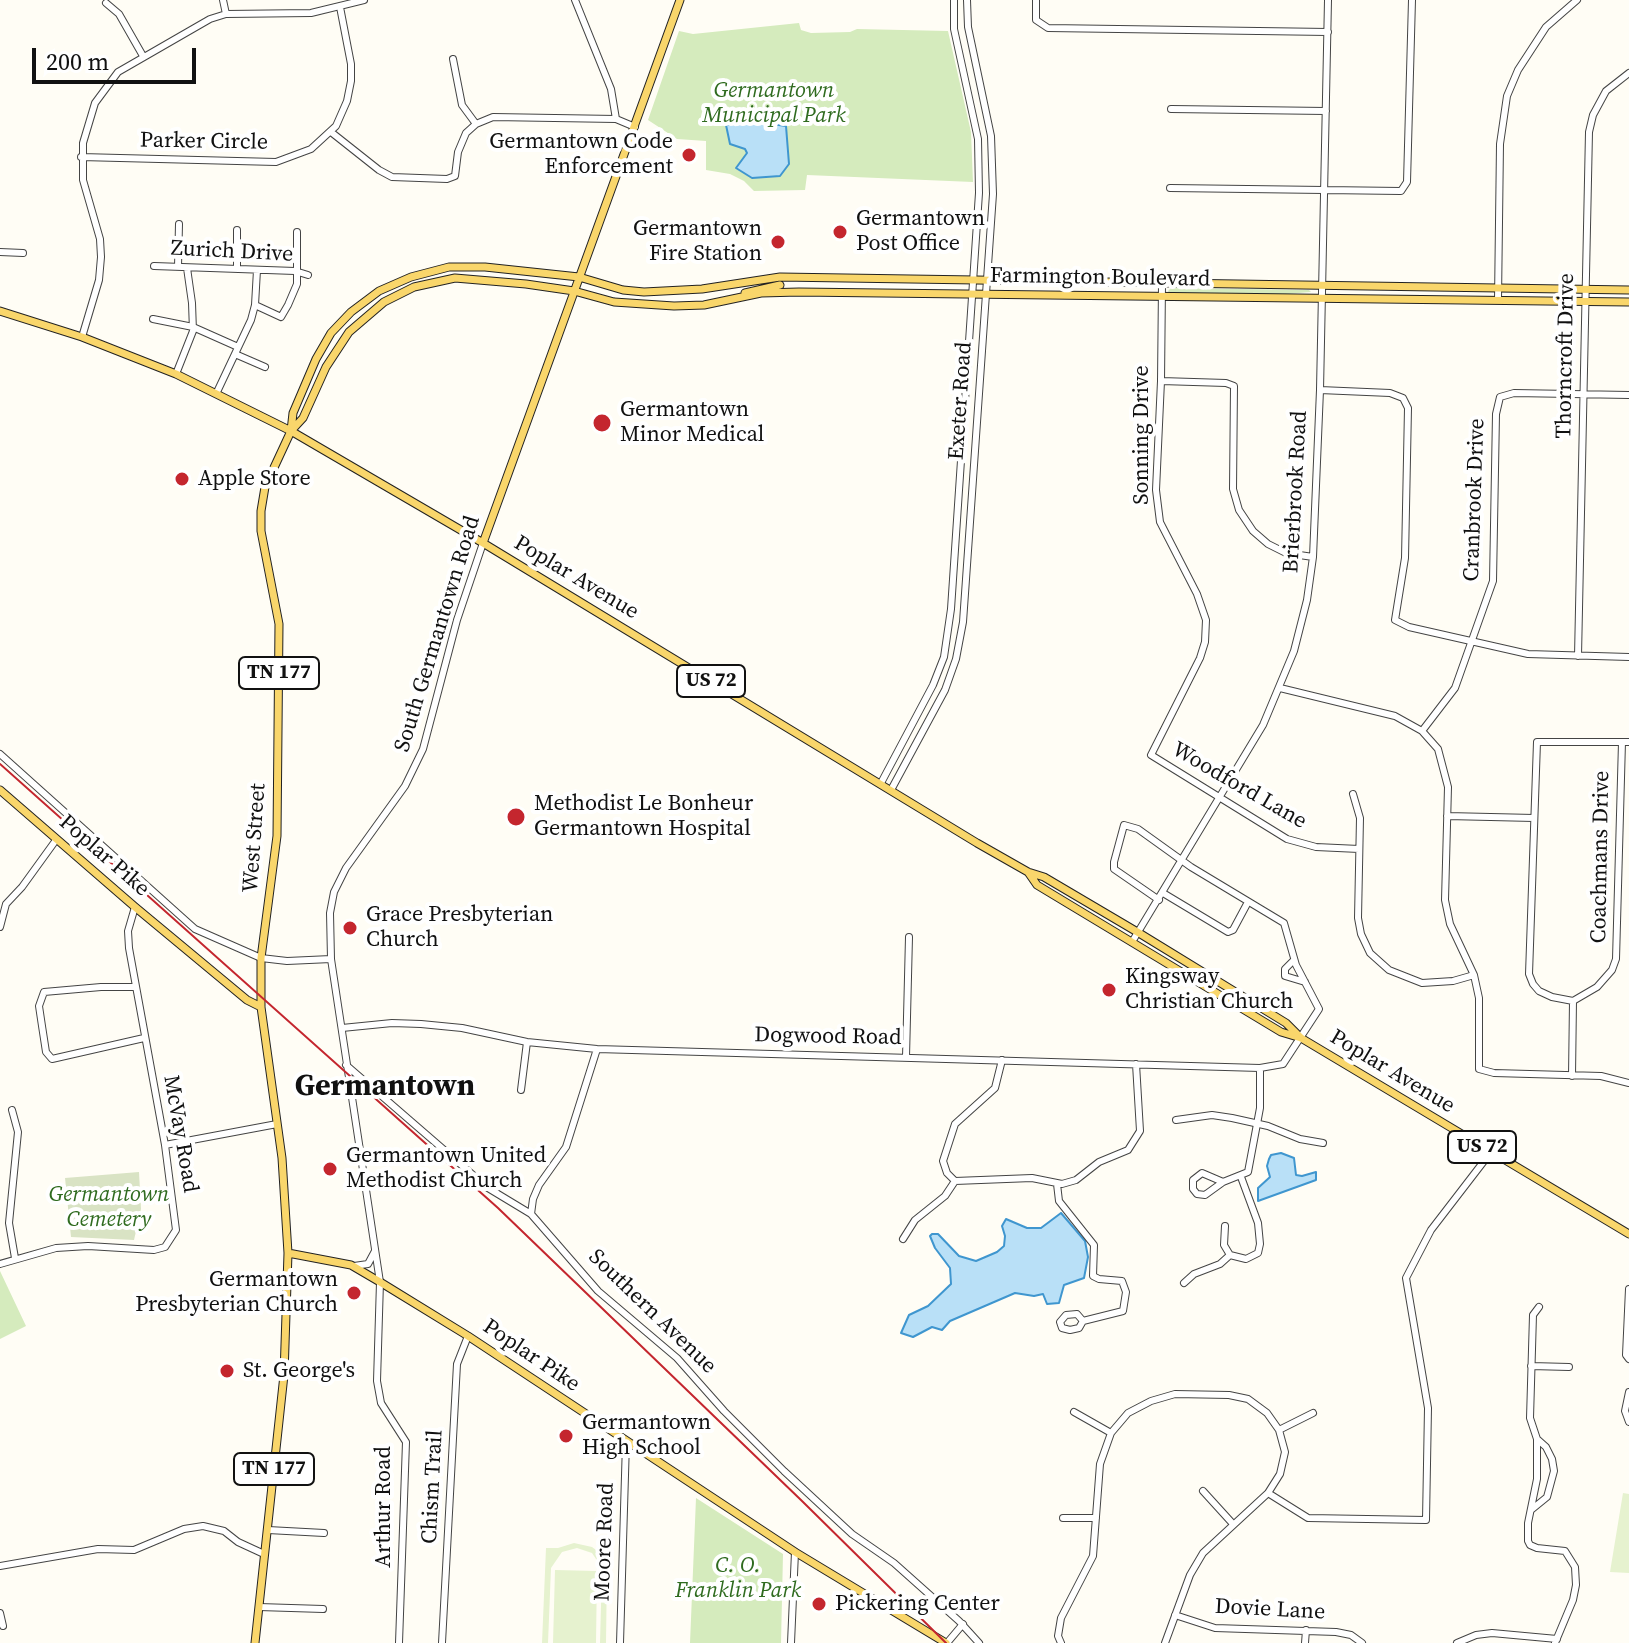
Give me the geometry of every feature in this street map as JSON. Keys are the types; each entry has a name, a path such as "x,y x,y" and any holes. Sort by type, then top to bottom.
{"main road":[{"name":"South Germantown Road","path":"483,543 680,0"},
{"name":"Farmington Boulevard","path":"291,431 293,413 316,359 331,333 351,312 379,291 411,277 449,267 485,267 579,277 623,290 644,292 780,285 865,293 1629,302"},
{"name":"Farmington Boulevard","path":"291,431 303,418 326,367 349,332 370,312 414,287 455,278 574,291 614,302 652,306 704,305 808,278 1629,290"},
{"path":"808,278 813,286 844,292"},
{"path":"865,278 865,293"},
{"name":"Poplar Avenue","path":"0,311 82,337 176,374 291,431 483,543 1028,872 1044,877 1139,933 1286,1023 1301,1038 1629,1234"},
{"name":"West Street","path":"288,1253 285,1189 261,1007 261,958 277,836 279,624 261,531 261,511 268,478 291,431"},
{"name":"Poplar Pike","path":"0,790 135,907 247,1000 261,1007"},
{"name":"Poplar Avenue","path":"1028,872 1037,885 1281,1032 1301,1038"},
{"name":"Poplar Pike","path":"288,1253 351,1265 380,1282 468,1336 795,1552 946,1643"},
{"name":"TN 177","path":"255,1643 284,1375 288,1253"}],"street":[{"path":"223,0 226,14"},
{"path":"82,337 99,280 101,257 100,239 84,183 81,157 86,128 95,103 118,72 210,19 226,14 311,13 364,0"},
{"path":"575,0 611,89 616,119"},
{"name":"Exeter Road","path":"881,783 933,685 944,657 951,609 979,193 978,139 954,29 954,0"},
{"name":"Exeter Road","path":"891,790 945,690 956,659 963,622 993,194 991,136 968,27 967,0"},
{"path":"1036,0 1036,20 1048,28 1328,32"},
{"name":"Brierbrook Road","path":"1132,942 1257,736 1280,688 1302,625 1313,557 1320,390 1328,0"},
{"path":"1170,188 1401,191 1407,182 1412,0"},
{"path":"1498,300 1500,144 1507,96 1518,70 1546,27 1577,0"},
{"path":"106,3 119,14 143,56"},
{"path":"340,7 351,64 351,81 347,101 331,132 392,177 447,179 455,176 460,145 466,133 476,124 493,117 616,119 635,127"},
{"path":"453,59 462,105 476,124"},
{"name":"Thorncroft Drive","path":"1578,656 1591,123 1606,91 1629,73"},
{"path":"1171,109 1326,111"},
{"name":"Parker Circle","path":"81,157 276,162 304,152 331,132"},
{"path":"178,267 179,224"},
{"path":"237,230 237,269"},
{"path":"255,305 281,317 297,284 297,232"},
{"path":"0,252 23,253"},
{"name":"Zurich Drive","path":"154,266 295,271 308,275"},
{"path":"176,374 193,327 187,268"},
{"path":"217,392 255,305 257,270"},
{"name":"Sonning Drive","path":"1151,755 1200,658 1205,642 1206,620 1197,594 1160,522 1156,490 1162,285"},
{"path":"153,319 193,327 265,367"},
{"path":"1161,381 1226,383 1234,386 1233,489 1239,510 1253,531 1268,544 1286,553 1313,557"},
{"path":"1320,390 1390,393 1403,398 1408,408 1405,558 1395,620 1409,627 1528,654 1629,657"},
{"name":"Cranbrook Drive","path":"1422,731 1455,688 1493,581 1496,414 1500,397 1514,393 1584,394"},
{"path":"1584,394 1629,395"},
{"name":"South Germantown Road","path":"380,1282 331,959 330,913 334,892 346,868 405,786 418,760 457,620 483,543"},
{"path":"1280,688 1395,716 1422,731 1438,749 1448,787 1445,900 1450,924 1474,975 1479,998 1479,1069 1494,1073 1612,1078 1629,1083"},
{"path":"1572,1076 1573,1001 1542,994 1529,974 1537,742 1626,742"},
{"name":"Coachmans Drive","path":"1573,1001 1597,987 1612,970 1616,959 1626,742"},
{"path":"0,754 195,929 261,958 287,961 331,959"},
{"name":"Woodford Lane","path":"1151,755 1296,842 1324,848 1359,849"},
{"path":"1353,794 1360,818 1358,918 1364,942 1378,963 1398,976 1422,983 1453,981 1474,975"},
{"path":"1447,816 1534,818"},
{"path":"1223,1182 1202,1173 1193,1180 1193,1189 1197,1194 1205,1195 1223,1182 1241,1177 1249,1168 1260,1108 1260,1068 1283,1064 1319,1009 1294,960 1284,923 1182,861 1138,829 1124,825 1114,869 1228,932 1233,930 1248,902"},
{"path":"0,927 6,904 56,840"},
{"name":"McVay Road","path":"0,1264 56,1248 88,1246 139,1250 165,1247 176,1230 165,1145 128,939 135,907"},
{"path":"906,1057 909,937"},
{"path":"1294,960 1285,969 1285,976 1305,982"},
{"path":"135,987 44,992 39,1006 46,1052 50,1058 59,1058 144,1038"},
{"name":"Dogwood Road","path":"342,1028 392,1023 421,1024 462,1028 527,1042 597,1049 1260,1068"},
{"path":"521,1090 527,1042"},
{"path":"531,1214 539,1185 566,1147 597,1049"},
{"path":"1002,1060 995,1088 955,1124 943,1161 947,1173 955,1181 1026,1178 1057,1184 1076,1180 1099,1162 1128,1150 1140,1131 1136,1064"},
{"name":"Southern Avenue","path":"346,1065 488,1188 531,1214 598,1291 677,1358 784,1471 852,1534 894,1563 963,1624 979,1643"},
{"path":"12,1110 18,1132 9,1223 15,1258"},
{"path":"1176,1120 1212,1115 1323,1143"},
{"path":"165,1145 277,1124"},
{"path":"1268,1493 1308,1518 1426,1520 1428,1408 1406,1278 1431,1230 1491,1152"},
{"path":"1225,1226 1224,1245 1230,1255 1246,1259 1258,1253 1258,1223 1241,1177"},
{"path":"903,1239 915,1220 945,1196 955,1181"},
{"path":"1057,1184 1059,1201 1094,1245 1093,1276 1122,1281 1126,1292 1123,1311 1083,1321"},
{"path":"351,1265 368,1264 374,1256 375,1247"},
{"path":"1184,1283 1194,1274 1220,1264 1230,1255"},
{"name":"Arthur Road","path":"380,1282 377,1381 381,1403 406,1442 399,1643"},
{"path":"1629,1289 1626,1355 1629,1359"},
{"path":"1457,1643 1476,1635 1492,1633 1556,1641 1573,1600 1575,1567 1565,1551 1530,1545 1528,1541 1528,1523 1537,1479 1537,1439 1530,1418 1533,1315 1539,1307"},
{"name":"Chism Trail","path":"442,1643 457,1364 468,1336"},
{"path":"1531,1366 1569,1367"},
{"path":"1629,1392 1625,1411 1629,1422"},
{"path":"1061,1643 1058,1636 1061,1618 1093,1556 1100,1464 1111,1433 1128,1413 1151,1401 1175,1394 1229,1395 1248,1399 1267,1413 1279,1430 1285,1452 1280,1474 1268,1493 1203,1553 1190,1575 1165,1643"},
{"path":"1074,1412 1111,1433"},
{"path":"1279,1430 1313,1413"},
{"path":"1531,1510 1547,1497 1553,1484 1552,1459 1537,1439"},
{"name":"Moore Road","path":"620,1643 626,1442"},
{"path":"1203,1491 1233,1524"},
{"path":"1063,1518 1096,1518"},
{"path":"0,1566 98,1549 134,1550 184,1529 203,1526 224,1531 238,1542 264,1554"},
{"path":"268,1530 324,1533"},
{"path":"791,1643 795,1552"},
{"path":"259,1607 323,1609"},
{"path":"0,1613 3,1626"},
{"name":"Dovie Lane","path":"1175,1615 1215,1628 1336,1632 1351,1635 1362,1643"},
{"path":"946,1643 963,1624"},
{"path":"1305,1643 1306,1630"}],"green space":[{"name":"Germantown Municipal Park","path":"799,23 801,30 811,33 857,29 948,31 971,132 973,182 807,175 805,190 754,191 730,174 706,170 706,141 677,139 648,120 679,31 693,34"},
{"path":"1171,288 1311,292 1262,296 1170,294 1168,291"},
{"name":"Germantown Cemetery","path":"139,1172 141,1209 134,1240 71,1237 65,1178"},
{"path":"0,1271 26,1326 0,1339"},
{"path":"1623,1493 1629,1494 1629,1573 1610,1572"},
{"name":"C. O. Franklin Park","path":"696,1498 783,1554 781,1643 690,1643"},
{"path":"574,1543 592,1547 600,1553 607,1566 606,1643 600,1643 602,1568 592,1553 577,1548 562,1552 551,1568 548,1643 542,1643 546,1548"},
{"path":"555,1570 597,1571 596,1643 553,1643"}],"water":[{"path":"750,121 786,126 789,164 780,176 752,178 736,168 747,153 745,149 730,144 726,125"},
{"path":"1281,1153 1294,1158 1296,1175 1316,1172 1316,1180 1258,1201 1258,1188 1270,1177 1269,1159 1271,1155"},
{"path":"1061,1213 1085,1241 1088,1257 1084,1278 1064,1285 1059,1303 1047,1304 1043,1294 1015,1293 950,1321 942,1330 932,1327 913,1337 901,1333 909,1315 928,1306 951,1284 950,1268 935,1248 932,1234 938,1234 959,1256 976,1261 1004,1246 1002,1226 1006,1219 1027,1228 1041,1228"}],"railway":[{"path":"0,764 498,1208 946,1643"}],"place":[{"name":"Germantown Code Enforcement","path":"689,155"},
{"name":"Germantown Post Office","path":"840,232"},
{"name":"Germantown Fire Station","path":"778,242"},
{"name":"Germantown Minor Medical","path":"602,423"},
{"name":"Apple Store","path":"182,479"},
{"name":"Methodist Le Bonheur Germantown Hospital","path":"516,817"},
{"name":"Grace Presbyterian Church","path":"350,928"},
{"name":"Kingsway Christian Church","path":"1109,990"},
{"name":"Germantown United Methodist Church","path":"330,1169"},
{"name":"Germantown Presbyterian Church","path":"354,1293"},
{"name":"St. George's","path":"227,1371"},
{"name":"Germantown High School","path":"566,1436"},
{"name":"Pickering Center","path":"819,1604"}],"district":[{"name":"Germantown","path":"385,1087"}]}
